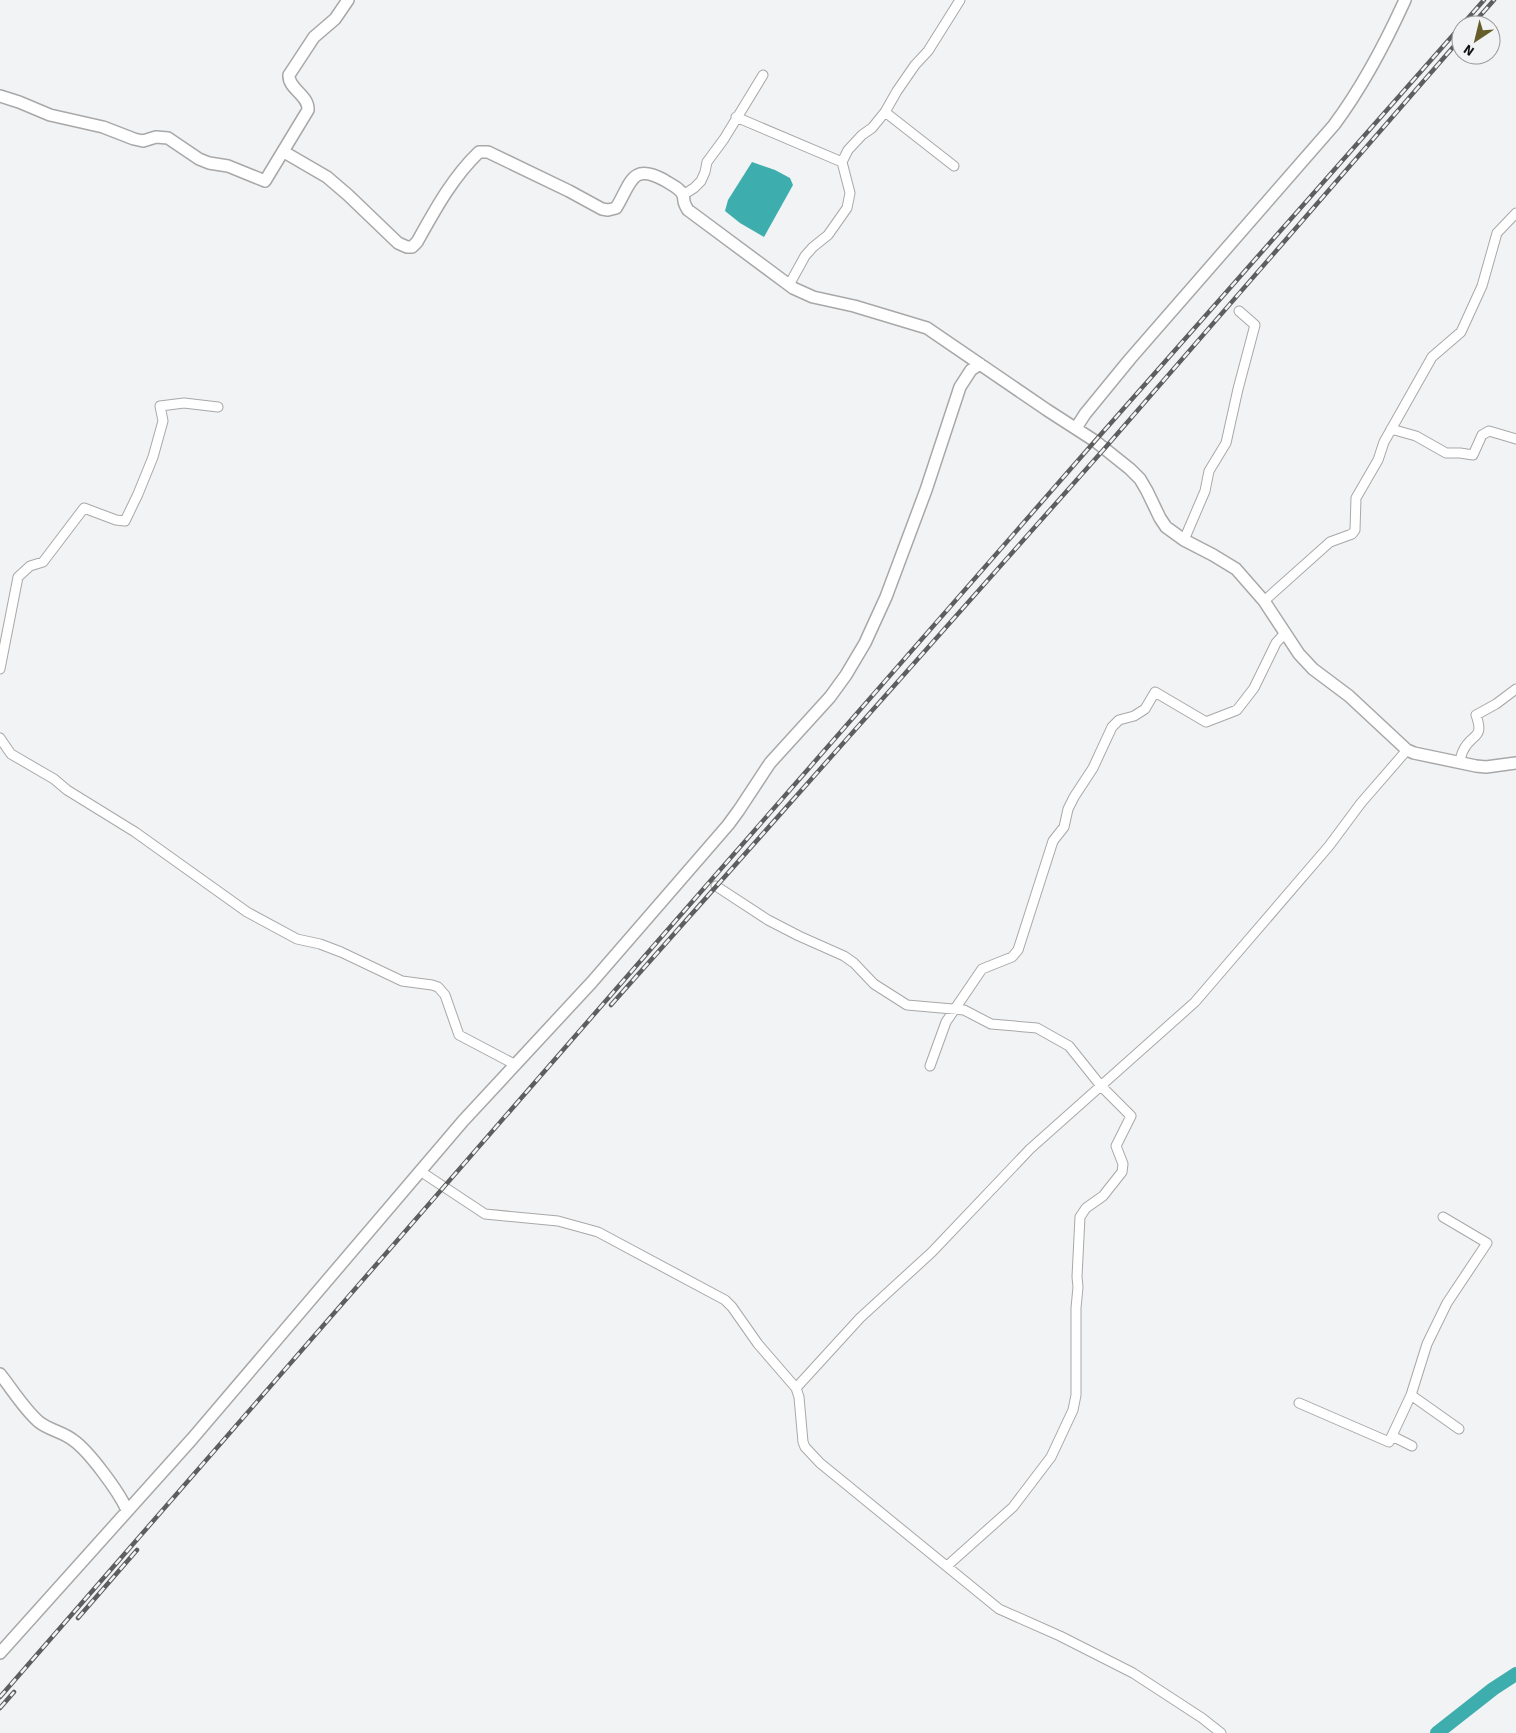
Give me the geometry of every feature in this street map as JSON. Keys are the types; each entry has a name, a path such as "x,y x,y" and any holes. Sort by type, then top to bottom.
{"street":[{"path":"0,96 50,115 103,127 142,141 156,137 168,138 199,159 209,163 228,166 263,182 267,180 284,152 309,106 289,81 289,75 314,37 335,19 348,0"},
{"path":"789,285 805,256 828,235 847,208 850,193 842,162 848,150 862,135 872,128 885,112 915,65 928,51 960,0"},
{"path":"1076,428 1085,414 1130,359 1334,125 1372,68 1405,0"},
{"path":"683,195 701,181 706,172 707,162 724,140 736,117 763,75"},
{"path":"885,112 954,166"},
{"path":"736,117 842,162"},
{"path":"284,152 327,177 393,239 406,247 412,247 417,242 444,194 459,173 479,152 488,152 602,209 608,210 616,208 631,182 638,174 647,172 655,175 677,188 683,195 683,203 688,210 803,294 921,325 1095,441 1140,479 1166,526 1184,540 1236,569 1264,601 1299,654 1313,669 1349,696 1407,750 1459,763 1486,767 1516,763"},
{"path":"1264,601 1330,542 1352,534 1355,530 1356,498 1378,460 1390,429 1432,357 1461,332 1482,286 1497,233 1516,213"},
{"path":"1184,540 1206,491 1209,471 1226,443 1256,325 1239,311"},
{"path":"0,1653 192,1439 463,1121 592,982 692,867 739,810 770,763 814,716 846,675 865,643 886,597 926,490 963,382 971,370 980,364"},
{"path":"0,669 18,577 30,566 43,562 84,508 116,520 125,521 153,457 163,421 160,406 184,403 218,407"},
{"path":"1390,429 1416,436 1446,453 1473,455 1482,435 1489,431 1516,439"},
{"path":"930,1066 946,1022 982,969 1012,957 1018,950 1053,841 1064,827 1068,809 1093,768 1112,727 1119,720 1134,716 1145,709 1155,692 1206,722 1237,710 1254,688 1276,643 1284,633"},
{"path":"1459,763 1464,749 1478,734 1480,726 1476,715 1496,704 1516,689"},
{"path":"0,738 10,754 54,779 67,790 135,832 247,912 297,939 320,944 341,952 402,981 438,987 445,994 459,1035 516,1065"},
{"path":"796,1388 860,1318 932,1252 1030,1149 1195,1002 1329,846 1361,803 1407,750"},
{"path":"716,886 768,920 844,956 854,963 874,984 907,1005 964,1010 991,1024 1037,1028 1069,1046 1101,1086 1131,1116 1116,1146 1123,1164 1122,1172 1103,1196 1086,1208 1080,1217 1076,1308 1076,1395 1073,1410 1050,1456 1013,1507 947,1566"},
{"path":"420,1171 484,1214 558,1221 598,1232 725,1300 758,1344 796,1388 799,1397 802,1442 811,1455 999,1609 1060,1636 1133,1673 1202,1718 1221,1733"},
{"path":"1299,1404 1389,1442 1411,1395 1427,1344 1447,1303 1486,1243 1443,1217"},
{"path":"0,1374 32,1415 40,1422 81,1446 122,1498 127,1510"},
{"path":"1411,1395 1459,1429"},
{"path":"1392,1436 1412,1446"}],"water":[{"path":"752,162 775,170 790,178 793,185 764,237 740,223 725,211 728,200"}],"waterway":[{"path":"1437,1733 1493,1689 1516,1674"}],"railway":[{"path":"1471,15 1484,0"},
{"path":"1481,15 1494,0"},
{"path":"0,1697 1095,441 1451,37"},
{"path":"611,1005 1105,448 1451,50"},
{"path":"78,1618 137,1550"},
{"path":"0,1708 14,1692"}]}
